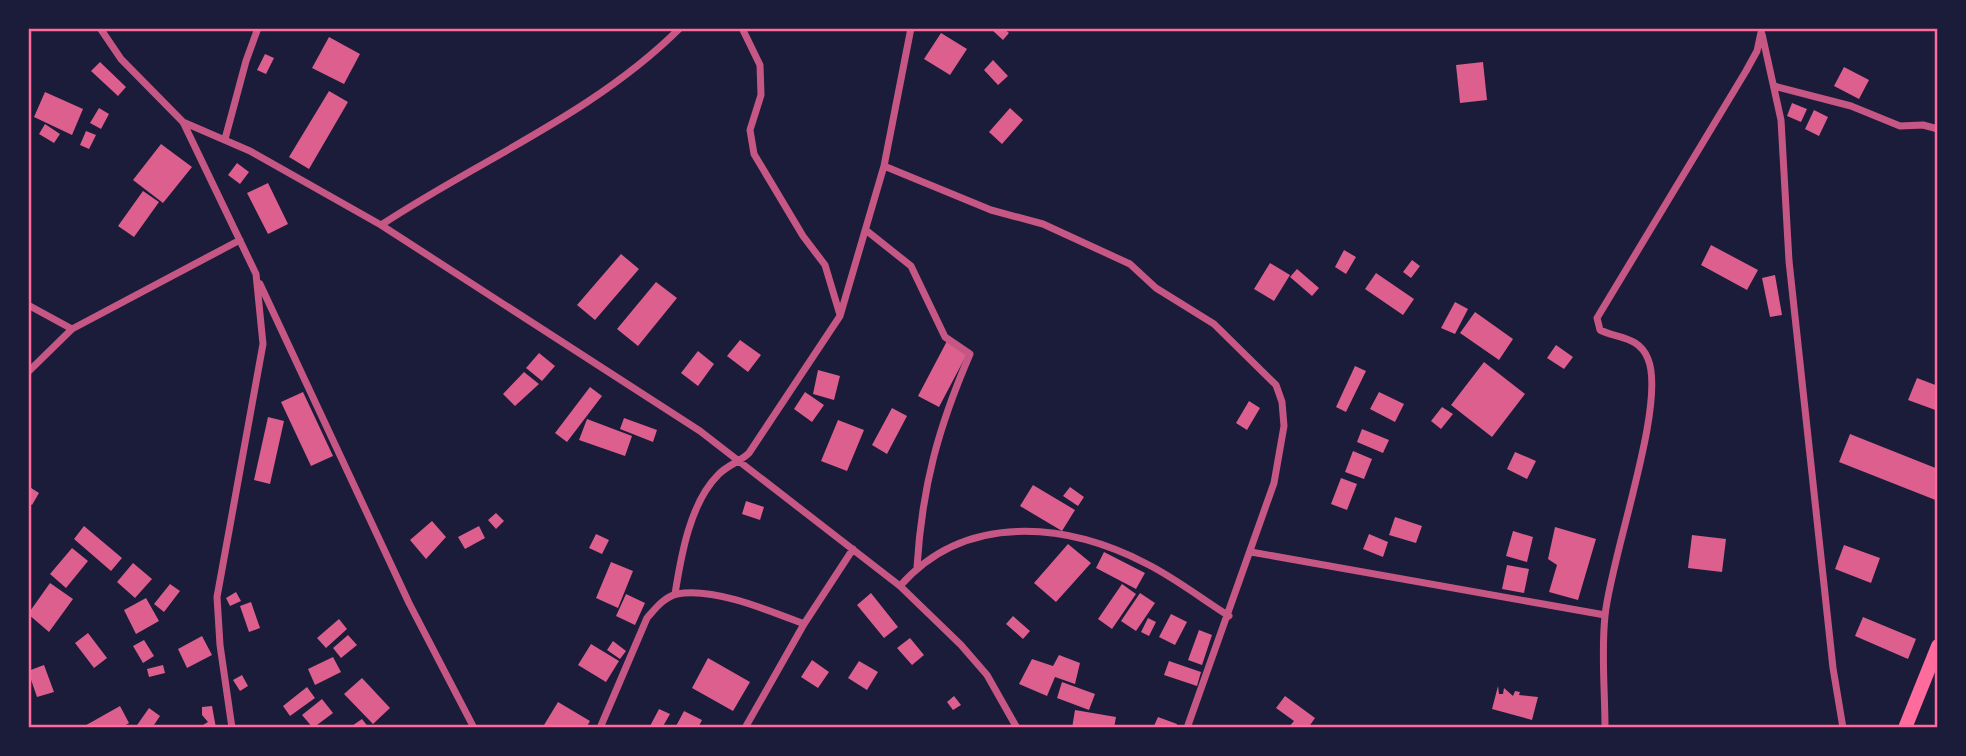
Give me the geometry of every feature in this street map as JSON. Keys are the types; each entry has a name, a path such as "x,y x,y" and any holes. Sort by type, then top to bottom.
{"main road":[{"path":"1905,728 1938,646"}],"street":[{"path":"100,28 121,59 183,122 409,603 474,728"},
{"path":"225,139 258,28"},
{"path":"381,225 577,110 644,63 680,28"},
{"path":"743,28 760,65 761,95 750,130 754,154 803,236 825,265 840,316"},
{"path":"675,594 685,545 701,500 719,473 739,463 758,442 840,316 884,166 911,28"},
{"path":"1762,29 1781,120 1789,261 1843,728"},
{"path":"1605,728 1605,615 1640,462 1652,379 1648,357 1642,348 1626,337 1600,330 1597,318 1746,71 1757,51 1762,29"},
{"path":"1774,86 1851,106 1900,125 1923,125 1938,129"},
{"path":"183,122 225,139 381,225 671,411 900,586 961,645 987,675 1017,728"},
{"path":"884,166 992,210 1043,224 1130,264 1156,288 1214,324 1257,363 1276,385 1282,402 1284,426 1274,483 1187,728"},
{"path":"867,230 911,266 945,337 970,354 944,415 933,452 920,520 917,567"},
{"path":"28,372 72,329 240,240"},
{"path":"232,728 219,645 217,597 263,344 256,274"},
{"path":"28,305 72,329"},
{"path":"900,586 917,567 940,551 998,532 1030,530 1058,534 1116,550 1149,565 1228,616"},
{"path":"745,728 804,624 852,549"},
{"path":"1251,552 1605,615"},
{"path":"600,728 648,618 659,604 675,594 704,594 745,603 804,624"}],"building":[{"path":"1003,28 1009,33 1003,40 992,30"},
{"path":"941,33 967,49 950,75 924,59"},
{"path":"329,37 360,54 344,84 312,68"},
{"path":"265,54 274,58 266,74 257,70"},
{"path":"993,60 1008,76 998,85 984,70"},
{"path":"100,62 126,87 118,96 91,71"},
{"path":"1483,62 1487,100 1460,103 1456,65"},
{"path":"1844,67 1869,80 1859,99 1834,86"},
{"path":"329,91 348,102 309,169 289,157"},
{"path":"45,92 83,109 72,135 34,117"},
{"path":"1792,103 1807,109 1801,122 1787,116"},
{"path":"99,108 109,114 101,129 90,123"},
{"path":"1010,108 1023,120 1002,144 989,132"},
{"path":"1814,110 1828,117 1819,136 1805,129"},
{"path":"45,124 60,134 54,143 39,134"},
{"path":"86,131 96,135 89,149 80,145"},
{"path":"161,144 192,167 163,203 133,180"},
{"path":"237,163 249,172 240,184 228,175"},
{"path":"268,183 288,224 268,234 247,193"},
{"path":"143,191 159,202 134,237 118,226"},
{"path":"1711,245 1758,270 1747,290 1701,265"},
{"path":"1344,250 1356,257 1346,274 1335,267"},
{"path":"621,254 639,269 595,320 577,305"},
{"path":"1412,260 1420,266 1411,278 1403,272"},
{"path":"1270,263 1290,275 1274,301 1254,289"},
{"path":"1297,269 1319,288 1312,296 1290,277"},
{"path":"1376,273 1414,299 1403,315 1365,289"},
{"path":"1775,275 1782,315 1770,317 1762,278"},
{"path":"656,282 677,298 638,346 617,329"},
{"path":"1455,302 1468,309 1455,334 1441,328"},
{"path":"1475,312 1513,339 1499,360 1460,333"},
{"path":"740,340 761,355 748,372 727,356"},
{"path":"947,341 968,352 939,407 918,396"},
{"path":"1556,345 1573,357 1564,369 1547,358"},
{"path":"698,351 714,364 698,386 681,373"},
{"path":"539,353 555,366 542,381 526,368"},
{"path":"1484,362 1525,394 1492,437 1451,405"},
{"path":"1355,366 1366,371 1346,412 1336,407"},
{"path":"818,370 840,376 834,400 813,394"},
{"path":"524,372 539,384 515,406 503,394"},
{"path":"1917,378 1938,386 1938,411 1908,400"},
{"path":"590,387 602,396 567,442 555,433"},
{"path":"303,392 333,456 311,466 281,402"},
{"path":"805,392 824,405 812,422 794,409"},
{"path":"1379,392 1404,404 1395,422 1370,409"},
{"path":"1249,401 1260,408 1247,430 1236,423"},
{"path":"1442,407 1453,414 1441,429 1431,421"},
{"path":"892,408 907,416 887,454 872,445"},
{"path":"268,417 284,421 270,484 254,480"},
{"path":"624,418 657,430 653,442 620,429"},
{"path":"587,419 632,436 625,456 579,440"},
{"path":"838,420 864,430 847,471 821,461"},
{"path":"1362,429 1389,440 1383,453 1357,442"},
{"path":"1850,434 1938,469 1938,501 1839,462"},
{"path":"1353,451 1372,459 1364,479 1345,472"},
{"path":"1515,452 1536,461 1527,479 1507,469"},
{"path":"1341,478 1357,484 1347,510 1331,504"},
{"path":"1033,485 1075,510 1062,531 1020,506"},
{"path":"28,486 39,493 32,505 28,502"},
{"path":"1070,487 1084,497 1078,506 1063,496"},
{"path":"746,501 764,507 760,520 742,514"},
{"path":"496,513 504,521 496,529 488,520"},
{"path":"1395,517 1422,526 1416,543 1389,535"},
{"path":"432,521 446,537 426,559 410,540"},
{"path":"84,526 122,558 111,571 74,539"},
{"path":"479,526 485,538 465,549 458,537"},
{"path":"1555,527 1596,539 1578,600 1549,592 1557,565 1548,559"},
{"path":"1513,531 1533,537 1527,562 1506,556"},
{"path":"596,534 609,540 602,554 589,548"},
{"path":"1369,534 1388,542 1383,557 1363,549"},
{"path":"1692,535 1726,539 1722,572 1688,568"},
{"path":"1068,544 1091,563 1056,602 1034,583"},
{"path":"1844,545 1880,558 1871,583 1835,569"},
{"path":"72,548 88,561 66,588 50,574"},
{"path":"1104,552 1145,573 1136,589 1096,568"},
{"path":"611,562 633,571 618,608 596,598"},
{"path":"133,563 152,579 135,598 117,582"},
{"path":"1507,565 1529,569 1524,593 1502,589"},
{"path":"50,583 73,599 49,632 28,614"},
{"path":"170,584 180,591 164,612 154,604"},
{"path":"1122,584 1136,594 1112,629 1098,619"},
{"path":"236,592 241,601 230,606 226,598"},
{"path":"871,593 898,627 884,638 857,605"},
{"path":"1140,593 1155,603 1136,631 1121,621"},
{"path":"626,594 645,603 635,625 616,616"},
{"path":"146,598 159,621 136,634 124,610"},
{"path":"251,602 260,628 249,632 240,606"},
{"path":"1171,614 1187,622 1175,645 1159,637"},
{"path":"1013,616 1030,631 1023,639 1006,624"},
{"path":"1863,617 1916,639 1908,659 1855,636"},
{"path":"1148,618 1156,622 1149,636 1141,632"},
{"path":"339,619 347,629 326,648 317,638"},
{"path":"1199,630 1212,635 1202,665 1188,660"},
{"path":"88,633 107,658 94,668 75,643"},
{"path":"348,635 357,645 341,658 333,648"},
{"path":"202,636 212,655 187,668 178,649"},
{"path":"910,638 924,655 912,665 897,648"},
{"path":"144,640 154,656 143,663 133,646"},
{"path":"613,641 626,651 620,659 607,650"},
{"path":"591,644 619,661 606,682 578,665"},
{"path":"1059,655 1080,663 1075,684 1055,677 1047,696 1019,684 1032,659 1053,666"},
{"path":"333,657 341,672 315,685 308,669"},
{"path":"708,658 750,682 733,711 692,688"},
{"path":"812,660 829,672 818,688 801,677"},
{"path":"859,661 878,672 867,690 848,678"},
{"path":"1169,661 1201,672 1197,686 1164,675"},
{"path":"44,665 54,692 37,697 28,671"},
{"path":"163,665 165,673 149,677 147,669"},
{"path":"242,675 248,686 240,691 233,680"},
{"path":"362,678 390,708 373,724 344,694"},
{"path":"1062,682 1095,694 1089,710 1057,698"},
{"path":"1498,686 1499,694 1503,694 1504,688 1513,696 1515,691 1520,692 1519,695 1538,697 1532,720 1492,709"},
{"path":"307,687 315,698 290,716 283,706"},
{"path":"954,696 961,705 953,710 947,702"},
{"path":"1285,696 1315,718 1308,728 1288,728 1294,721 1276,708"},
{"path":"322,699 333,713 313,728 302,715"},
{"path":"558,702 590,721 586,728 549,728 544,725"},
{"path":"120,706 129,723 121,728 81,728"},
{"path":"212,706 216,728 198,728 208,722 202,715 202,707"},
{"path":"149,708 160,716 152,728 135,728"},
{"path":"659,709 670,714 662,728 649,728"},
{"path":"1075,710 1116,717 1114,728 1072,728"},
{"path":"684,711 702,720 698,728 675,728"},
{"path":"1158,717 1177,724 1176,728 1153,728"},
{"path":"362,719 369,728 349,728"}]}
